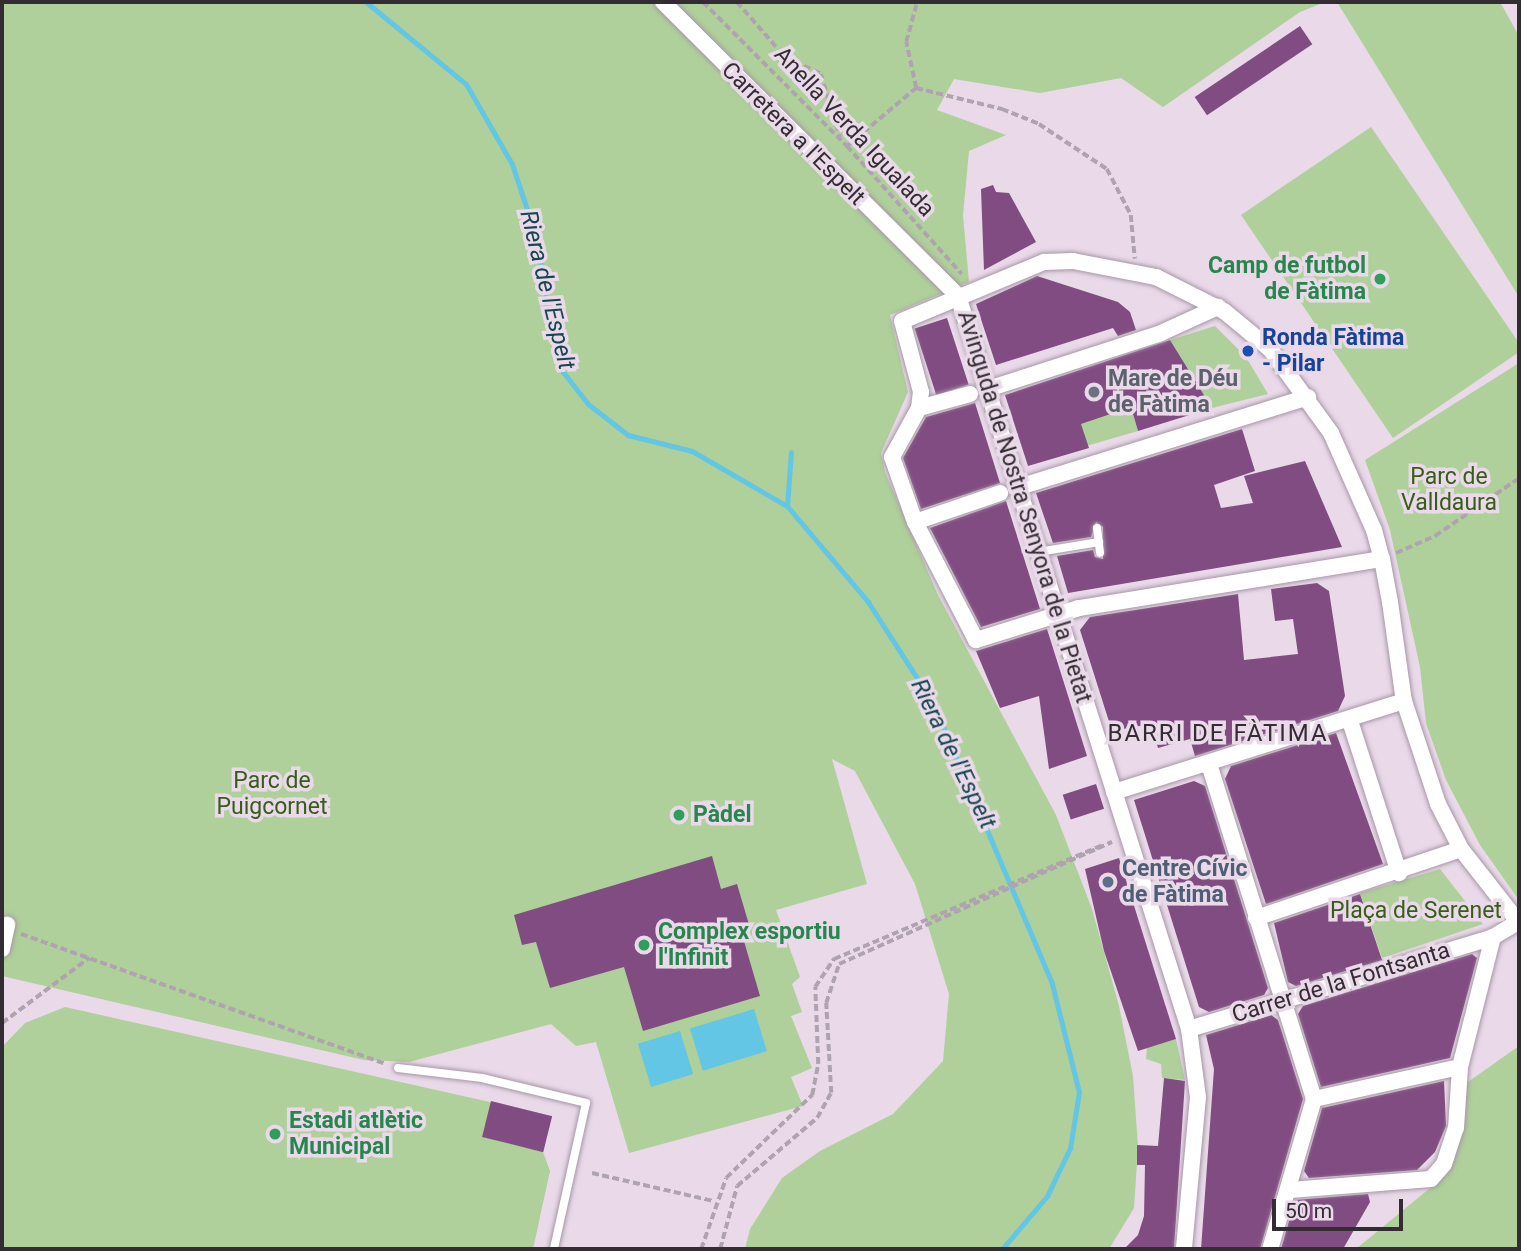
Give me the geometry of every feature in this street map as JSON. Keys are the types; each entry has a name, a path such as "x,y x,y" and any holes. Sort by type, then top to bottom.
{"street":[{"name":"Carretera a l'Espelt","path":"663,2 924,267"},
{"path":"1382,559 1057,616 976,640 915,522 892,457 919,408 921,392 902,321 1044,262 1132,270 1218,307 1269,349 1308,397 1344,458 1382,559 1404,701 1438,804 1461,849 1518,923"},
{"name":"Avinguda de Nostra Senyora de la Pietat","path":"924,267 958,296 988,389 1008,491 1038,552 1189,1029 1198,1097 1184,1249"},
{"path":"988,389 1161,333 1218,307"},
{"path":"919,408 970,394"},
{"path":"915,522 1308,397"},
{"path":"1114,792 1350,721 1404,701"},
{"path":"1350,721 1399,873"},
{"path":"1209,764 1314,1100 1290,1190 1270,1249"},
{"path":"1256,918 1399,873 1461,849"},
{"name":"Carrer de la Fontsanta","path":"1189,1029 1493,937 1518,923"},
{"path":"2,949 7,925"},
{"path":"1290,1190 1431,1180 1444,1164 1455,1128 1460,1066 1493,937"},
{"path":"1314,1100 1460,1066"}],"lane":[{"path":"1097,528 1100,553"},
{"path":"1038,552 1099,542"},
{"path":"398,1068 482,1078 586,1103 554,1249"}],"path":[{"name":"Anella Verda Igualada","path":"703,2 847,146 977,288"},
{"path":"737,2 785,57 821,74 840,139"},
{"path":"916,88 906,42 917,2"},
{"path":"847,146 903,95 916,88 1002,109 1090,154 1107,169 1131,215 1136,241 1132,270"},
{"path":"1382,559 1435,536 1519,478"},
{"path":"701,1249 713,1201 742,1158 788,1123 812,1095 818,1064 815,986 834,960 1080,852 1128,836"},
{"path":"720,1249 737,1186 817,1118 831,1093 828,988 839,964 1082,859 1110,843"},
{"path":"7,925 89,958 398,1068"},
{"path":"2,1023 89,958"},
{"path":"592,1173 713,1201"}],"green space":[{"name":"Parc de Puigcornet","path":"2,2 1325,2 1300,12 1163,107 1121,78 1040,93 954,79 937,110 1006,135 969,151 963,215 969,282 890,315 908,392 881,453 885,472 938,595 1056,815 1092,909 1119,1006 1133,1076 1138,1147 1134,1208 1109,1249 745,1249 750,1229 782,1178 820,1151 893,1114 943,1061 949,994 915,884 855,771 832,759 867,884 776,910 800,977 792,984 802,1012 791,1016 812,1068 791,1077 803,1106 629,1153 596,1042 576,1046 551,1024 409,1062 364,1060 2,976"},
{"path":"1337,2 1500,2 1519,36 1519,297"},
{"name":"Camp de futbol de Fàtima","path":"1371,127 1519,343 1519,352 1393,438 1241,215"},
{"path":"1215,326 1246,357 1268,394 1212,408 1170,340"},
{"name":"Parc de Valldaura","path":"1519,363 1519,900 1480,845 1446,780 1426,723 1420,667 1390,530 1365,460"},
{"path":"1131,407 1138,431 1087,446 1080,422"},
{"name":"Plaça de Serenet","path":"1440,869 1483,924 1382,958 1360,893"},
{"name":"Estadi atlètic Municipal","path":"65,1007 552,1116 543,1152 550,1171 533,1249 2,1249 2,1047 25,1023"},
{"path":"1176,1039 1185,1080 1162,1078 1161,1064 1146,1059 1147,1048"},
{"path":"1519,1046 1519,1249 1356,1249 1447,1174 1462,1131 1465,1084"}],"water":[{"path":"754,1009 767,1051 703,1071 690,1029"},
{"path":"680,1031 693,1074 651,1087 638,1044"}],"building":[{"path":"1300,26 1312,44 1207,115 1195,97"},
{"path":"993,185 996,192 1009,193 1036,242 984,270 981,189"},
{"path":"1037,276 1118,302 1130,312 1136,330 1118,336 1113,328 996,365 976,304"},
{"path":"947,318 969,385 936,395 915,329"},
{"path":"1170,340 1212,408 1138,431 1131,407 1081,424 1089,448 1028,466 1005,395"},
{"path":"975,403 1000,483 921,509 903,458 926,417"},
{"path":"1242,429 1255,471 1214,485 1221,508 1253,503 1244,476 1305,461 1342,547 1068,593 1057,556 1093,550 1095,557 1103,559 1103,527 1096,522 1091,537 1053,543 1036,493"},
{"path":"1006,501 1040,609 981,627 930,528"},
{"path":"1317,583 1329,591 1345,696 1338,711 1195,756 1190,739 1158,748 1151,724 1112,731 1080,630 1090,617 1238,594 1244,660 1298,654 1293,619 1275,621 1271,589"},
{"path":"1047,629 1087,756 1049,769 1039,696 1000,708 976,651"},
{"path":"1336,733 1383,864 1266,904 1225,779 1231,766"},
{"path":"1194,781 1205,786 1268,988 1264,995 1209,1012 1199,1007 1134,800"},
{"path":"1096,784 1104,809 1071,820 1063,795"},
{"path":"712,856 721,889 737,884 750,928 741,931 760,996 643,1031 624,967 550,988 536,942 522,945 514,915"},
{"path":"1119,858 1176,1039 1138,1051 1104,951 1085,869"},
{"path":"1360,894 1382,960 1296,986 1288,982 1274,923"},
{"path":"1472,954 1477,958 1450,1058 1321,1087 1298,1014 1303,1006"},
{"path":"1271,1015 1278,1020 1303,1099 1260,1249 1201,1249 1214,1069 1206,1035"},
{"path":"1164,1078 1185,1081 1174,1249 1124,1249 1138,1235 1144,1216 1145,1165 1137,1165 1137,1145 1158,1146"},
{"path":"1444,1081 1446,1126 1435,1152 1417,1170 1309,1178 1304,1171 1322,1108"},
{"path":"491,1101 552,1116 543,1152 482,1137"},
{"path":"1368,1194 1370,1202 1343,1249 1281,1249 1295,1200"}],"waterway":[{"name":"Riera de l'Espelt","path":"366,2 466,84 512,164 538,243 546,308 563,372 588,404 628,435 692,451 787,506 868,602 933,703 1052,984 1079,1092 1070,1148 1047,1196 1002,1249"},
{"path":"787,506 791,452"}],"place":[{"name":"Camp de futbol de Fàtima","path":"1380,279"},
{"name":"Ronda Fàtima - Pilar","path":"1248,351"},
{"name":"Mare de Déu de Fàtima","path":"1094,392"},
{"name":"Pàdel","path":"679,815"},
{"name":"Centre Cívic de Fàtima","path":"1108,882"},
{"name":"Complex esportiu l'Infinit","path":"644,945"},
{"name":"Estadi atlètic Municipal","path":"275,1134"}],"district":[{"name":"BARRI DE FÀTIMA","path":"1218,734"}]}
